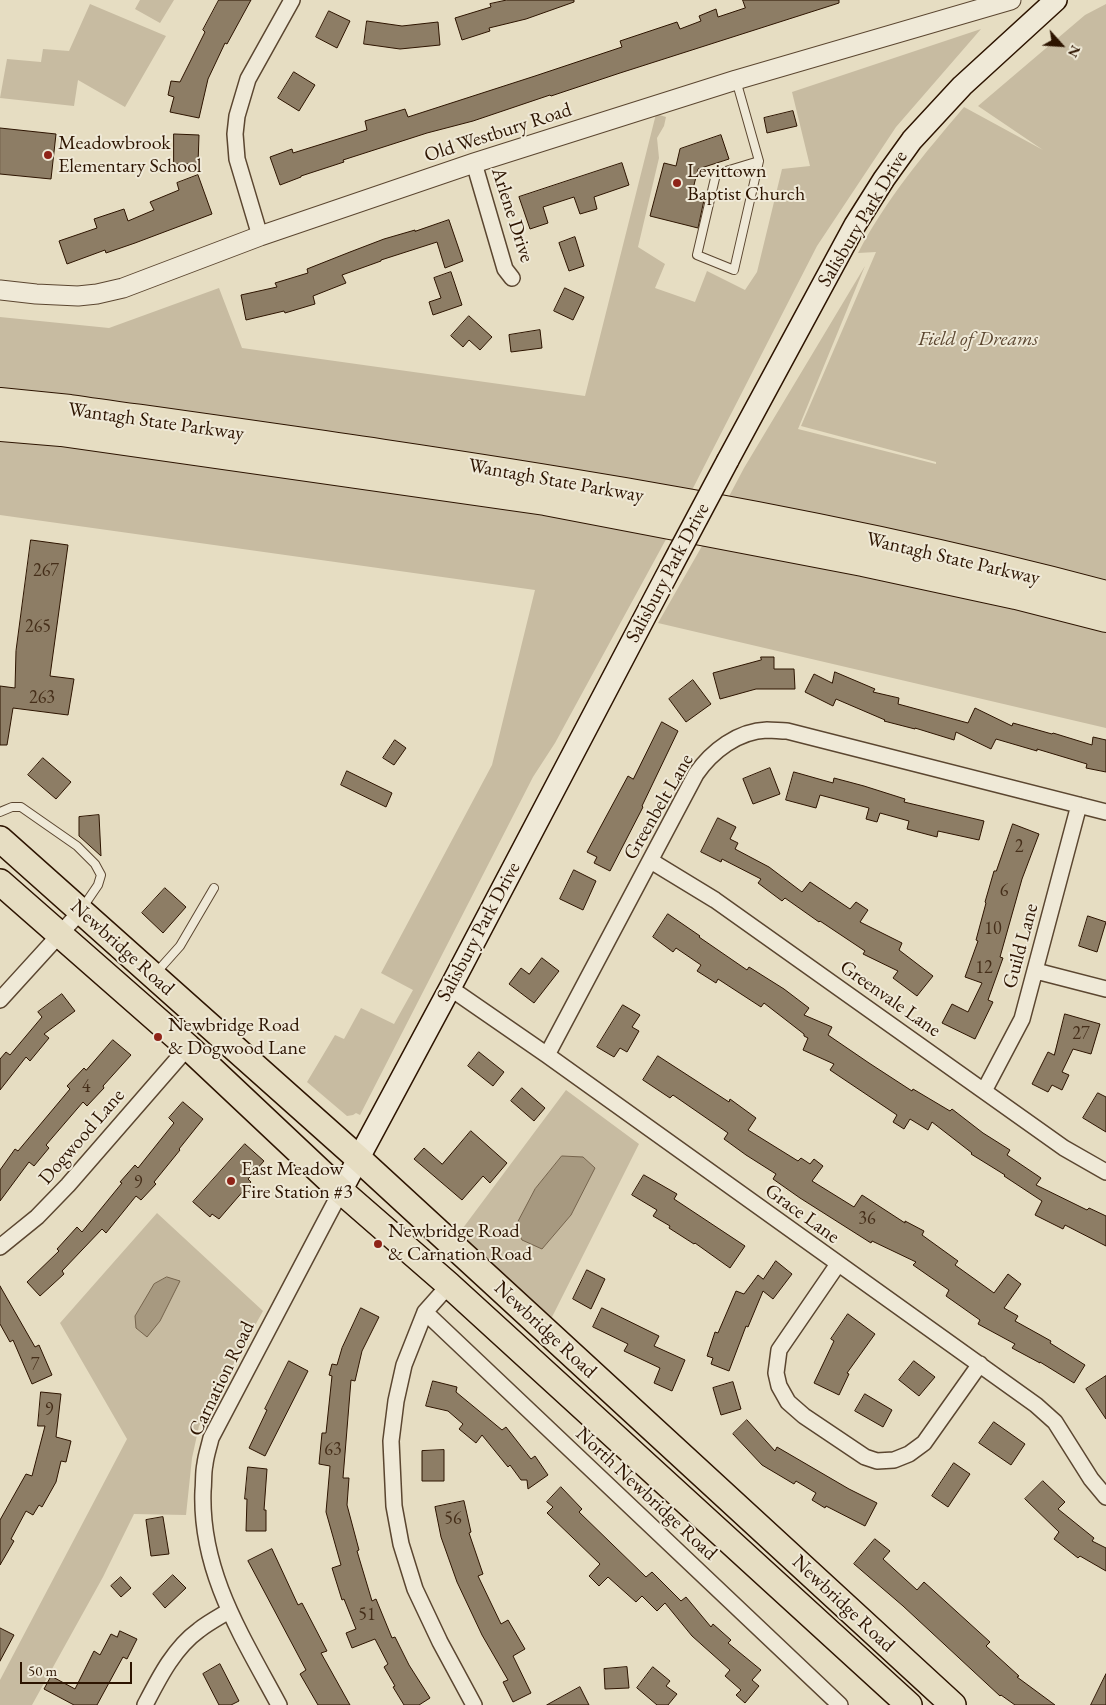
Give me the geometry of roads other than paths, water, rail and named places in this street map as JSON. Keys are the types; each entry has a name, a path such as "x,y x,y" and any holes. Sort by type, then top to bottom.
{"highway":[{"name":"Wantagh State Parkway","path":"0,402 70,409 496,470 760,517 954,557 1106,595"},
{"name":"Wantagh State Parkway","path":"0,427 61,432 545,501 863,562 1016,595 1106,618"}],"main road":[{"name":"Salisbury Park Drive","path":"341,1191 855,224 912,140 962,86 1056,0"},
{"name":"Newbridge Road","path":"0,839 359,1158 953,1705"},
{"name":"Newbridge Road","path":"0,882 188,1047 341,1191 448,1285 909,1705"},
{"path":"679,1496 700,1472"}],"street":[{"path":"260,236 237,159 237,116 248,79 292,0"},
{"name":"Old Westbury Road","path":"0,290 62,295 96,294 123,288 260,236 474,163 736,80 1010,0"},
{"name":"Arlene Drive","path":"474,163 505,269 512,278"},
{"name":"Greenbelt Lane","path":"547,1055 696,774 705,761 729,742 752,732 766,730 787,731 1106,812"},
{"name":"Guild Lane","path":"984,1091 1022,1019 1078,805"},
{"name":"Greenvale Lane","path":"651,861 716,900 1064,1148 1106,1172"},
{"path":"0,1000 81,911"},
{"path":"1036,971 1106,989"},
{"name":"Grace Lane","path":"450,988 547,1055 1036,1405 1055,1422 1091,1478 1106,1497"},
{"name":"Dogwood Lane","path":"0,1247 37,1218 188,1047"},
{"name":"Carnation Road","path":"279,1705 229,1611 211,1562 203,1513 204,1465 211,1438 341,1191"},
{"path":"838,1264 778,1350 776,1373 779,1386 788,1402 804,1416 865,1457 877,1461 894,1460 909,1454 924,1443 980,1364"},
{"path":"448,1285 424,1312 404,1365 396,1401 391,1441 394,1506 401,1544 415,1589 440,1642 474,1705"},
{"name":"North Newbridge Road","path":"424,1312 840,1705"},
{"path":"145,1705 166,1668 188,1640 198,1630 229,1611"}],"lane":[{"path":"736,80 759,161 734,270 697,255 716,174 759,161"},
{"path":"0,812 12,807 21,807 77,846 96,864 101,875 98,885 81,911"},
{"path":"153,976 180,946 214,888"}],"place":[{"name":"Meadowbrook Elementary School","path":"48,155"},
{"name":"Levittown Baptist Church","path":"677,183"},
{"name":"Newbridge Road & Dogwood Lane","path":"158,1037"},
{"name":"East Meadow Fire Station #3","path":"231,1181"},
{"name":"Newbridge Road & Carnation Road","path":"378,1244"}],"park label":[{"name":"Field of Dreams","path":"978,340"}]}
